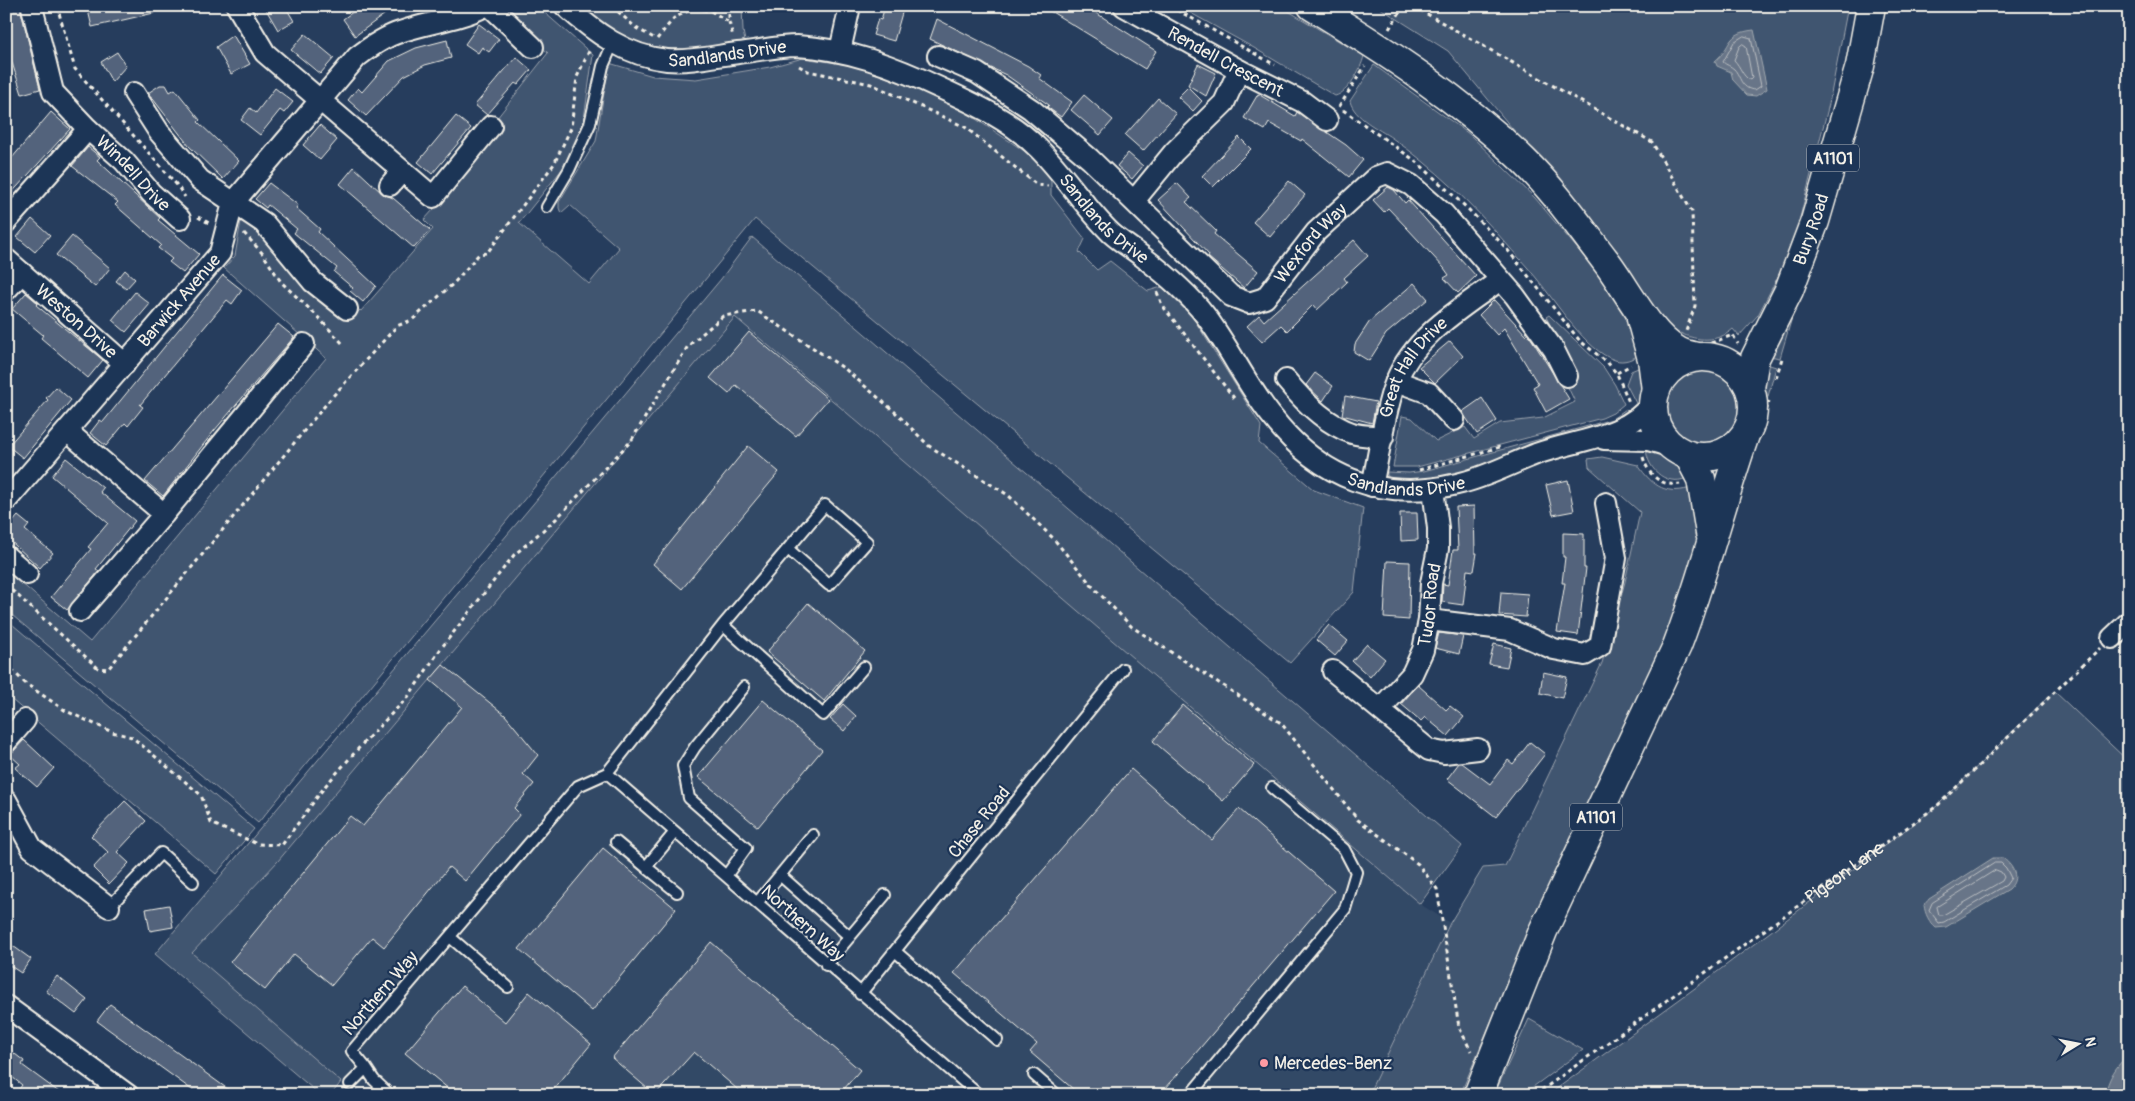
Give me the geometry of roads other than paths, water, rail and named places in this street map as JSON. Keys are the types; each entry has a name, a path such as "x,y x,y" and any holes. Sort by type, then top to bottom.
{"main road":[{"path":"1312,6 1378,46 1451,99 1524,161 1573,217 1616,274 1640,313 1662,339 1677,351 1697,351 1728,363 1741,373 1750,388 1754,400 1754,414 1744,438 1733,449 1719,456 1704,458 1681,452 1661,435 1654,419 1652,359 1640,313"},
{"name":"Bury Road","path":"1750,388 1755,358 1781,305 1815,221 1860,66 1871,6"},
{"name":"Bury Road","path":"1697,351 1730,352 1781,305"},
{"path":"1654,396 1662,378 1671,368 1697,351"},
{"name":"A1101","path":"1481,1087 1543,931 1677,646 1695,598 1711,539 1744,438"},
{"name":"A1101","path":"1681,452 1701,478 1711,539"}],"street":[{"path":"237,6 266,54 321,100 396,178 433,197 491,126"},
{"name":"Barwick Avenue","path":"6,501 220,253 233,203 357,57 377,43 400,32 466,16 485,6"},
{"path":"490,6 494,13 533,47"},
{"name":"Sandlands Drive","path":"565,6 599,34 610,49 667,60 694,59 793,46 840,51 901,69 1003,120 1038,148 1112,234 1144,257 1203,312 1231,353 1250,387 1299,448 1332,470 1372,486 1398,492 1433,489 1460,484 1537,454 1590,439 1624,426 1645,413 1654,396"},
{"path":"840,51 850,6"},
{"name":"Rendell Crescent","path":"1124,6 1239,70 1303,102 1327,120"},
{"name":"Windell Drive","path":"32,7 54,92 88,128 124,161 151,193 180,219"},
{"name":"Wexford Way","path":"938,56 977,73 1035,104 1090,160 1231,296 1249,302 1265,298 1316,232 1376,177 1387,173 1412,185 1444,214 1515,296 1554,350 1568,376"},
{"path":"1134,201 1174,152 1224,103 1239,70"},
{"path":"134,93 159,132 200,180 264,223 313,282 347,309"},
{"name":"Windell Drive","path":"6,222 88,128"},
{"name":"Weston Drive","path":"6,259 125,364"},
{"path":"6,290 22,272"},
{"name":"Great Hall Drive","path":"1372,486 1396,381 1415,349 1442,324 1500,280"},
{"path":"80,611 164,514 304,344"},
{"path":"1286,380 1301,399 1332,422 1353,433 1383,437"},
{"path":"1396,381 1429,393 1454,420"},
{"path":"67,431 164,514"},
{"name":"Sandlands Drive","path":"1590,439 1648,440 1681,452"},
{"name":"Tudor Road","path":"1381,708 1412,674 1423,650 1429,620 1431,583 1438,549 1438,528 1433,489"},
{"path":"1429,620 1510,630 1554,649 1586,655 1600,646 1616,558 1606,503"},
{"path":"6,556 27,574"},
{"path":"2112,638 2129,622"},
{"path":"1333,671 1381,708 1429,750 1444,754 1478,749"},
{"path":"6,742 25,720"},
{"path":"6,800 32,848 108,908"},
{"path":"6,1006 128,1095"}],"lane":[{"path":"546,207 569,170 590,124 603,66 610,49"},
{"name":"Northern Way","path":"366,1068 352,1050 578,786 607,773 723,625 788,549 826,505 867,542 829,586 788,549"},
{"path":"723,625 822,715 864,666"},
{"name":"Chase Road","path":"860,994 1124,669"},
{"path":"726,876 746,848 689,798 683,766 695,747 744,687"},
{"name":"Northern Way","path":"607,773 826,965 979,1095"},
{"path":"1190,1095 1345,909 1356,872 1344,849 1272,788"},
{"path":"646,867 675,832"},
{"path":"757,903 813,835"},
{"path":"616,842 677,892"},
{"path":"108,908 161,853 194,882"},
{"path":"781,876 850,937"},
{"path":"826,965 886,895"},
{"path":"450,937 508,987"},
{"path":"895,951 997,1040"},
{"path":"350,1084 366,1068 374,1080 390,1095"},
{"path":"1034,1075 1057,1095"}],"water":[{"path":"1754,30 1767,89 1756,96 1747,95 1733,80 1731,72 1717,66 1715,61 1734,37 1738,34"},
{"path":"1993,858 2003,858 2013,869 2015,877 2009,889 1946,927 1936,928 1928,918 1924,905 1929,899"},
{"path":"2129,1055 2129,1095 2105,1095 2113,1073"}],"place":[{"name":"Mercedes-Benz","path":"1264,1063"}]}
